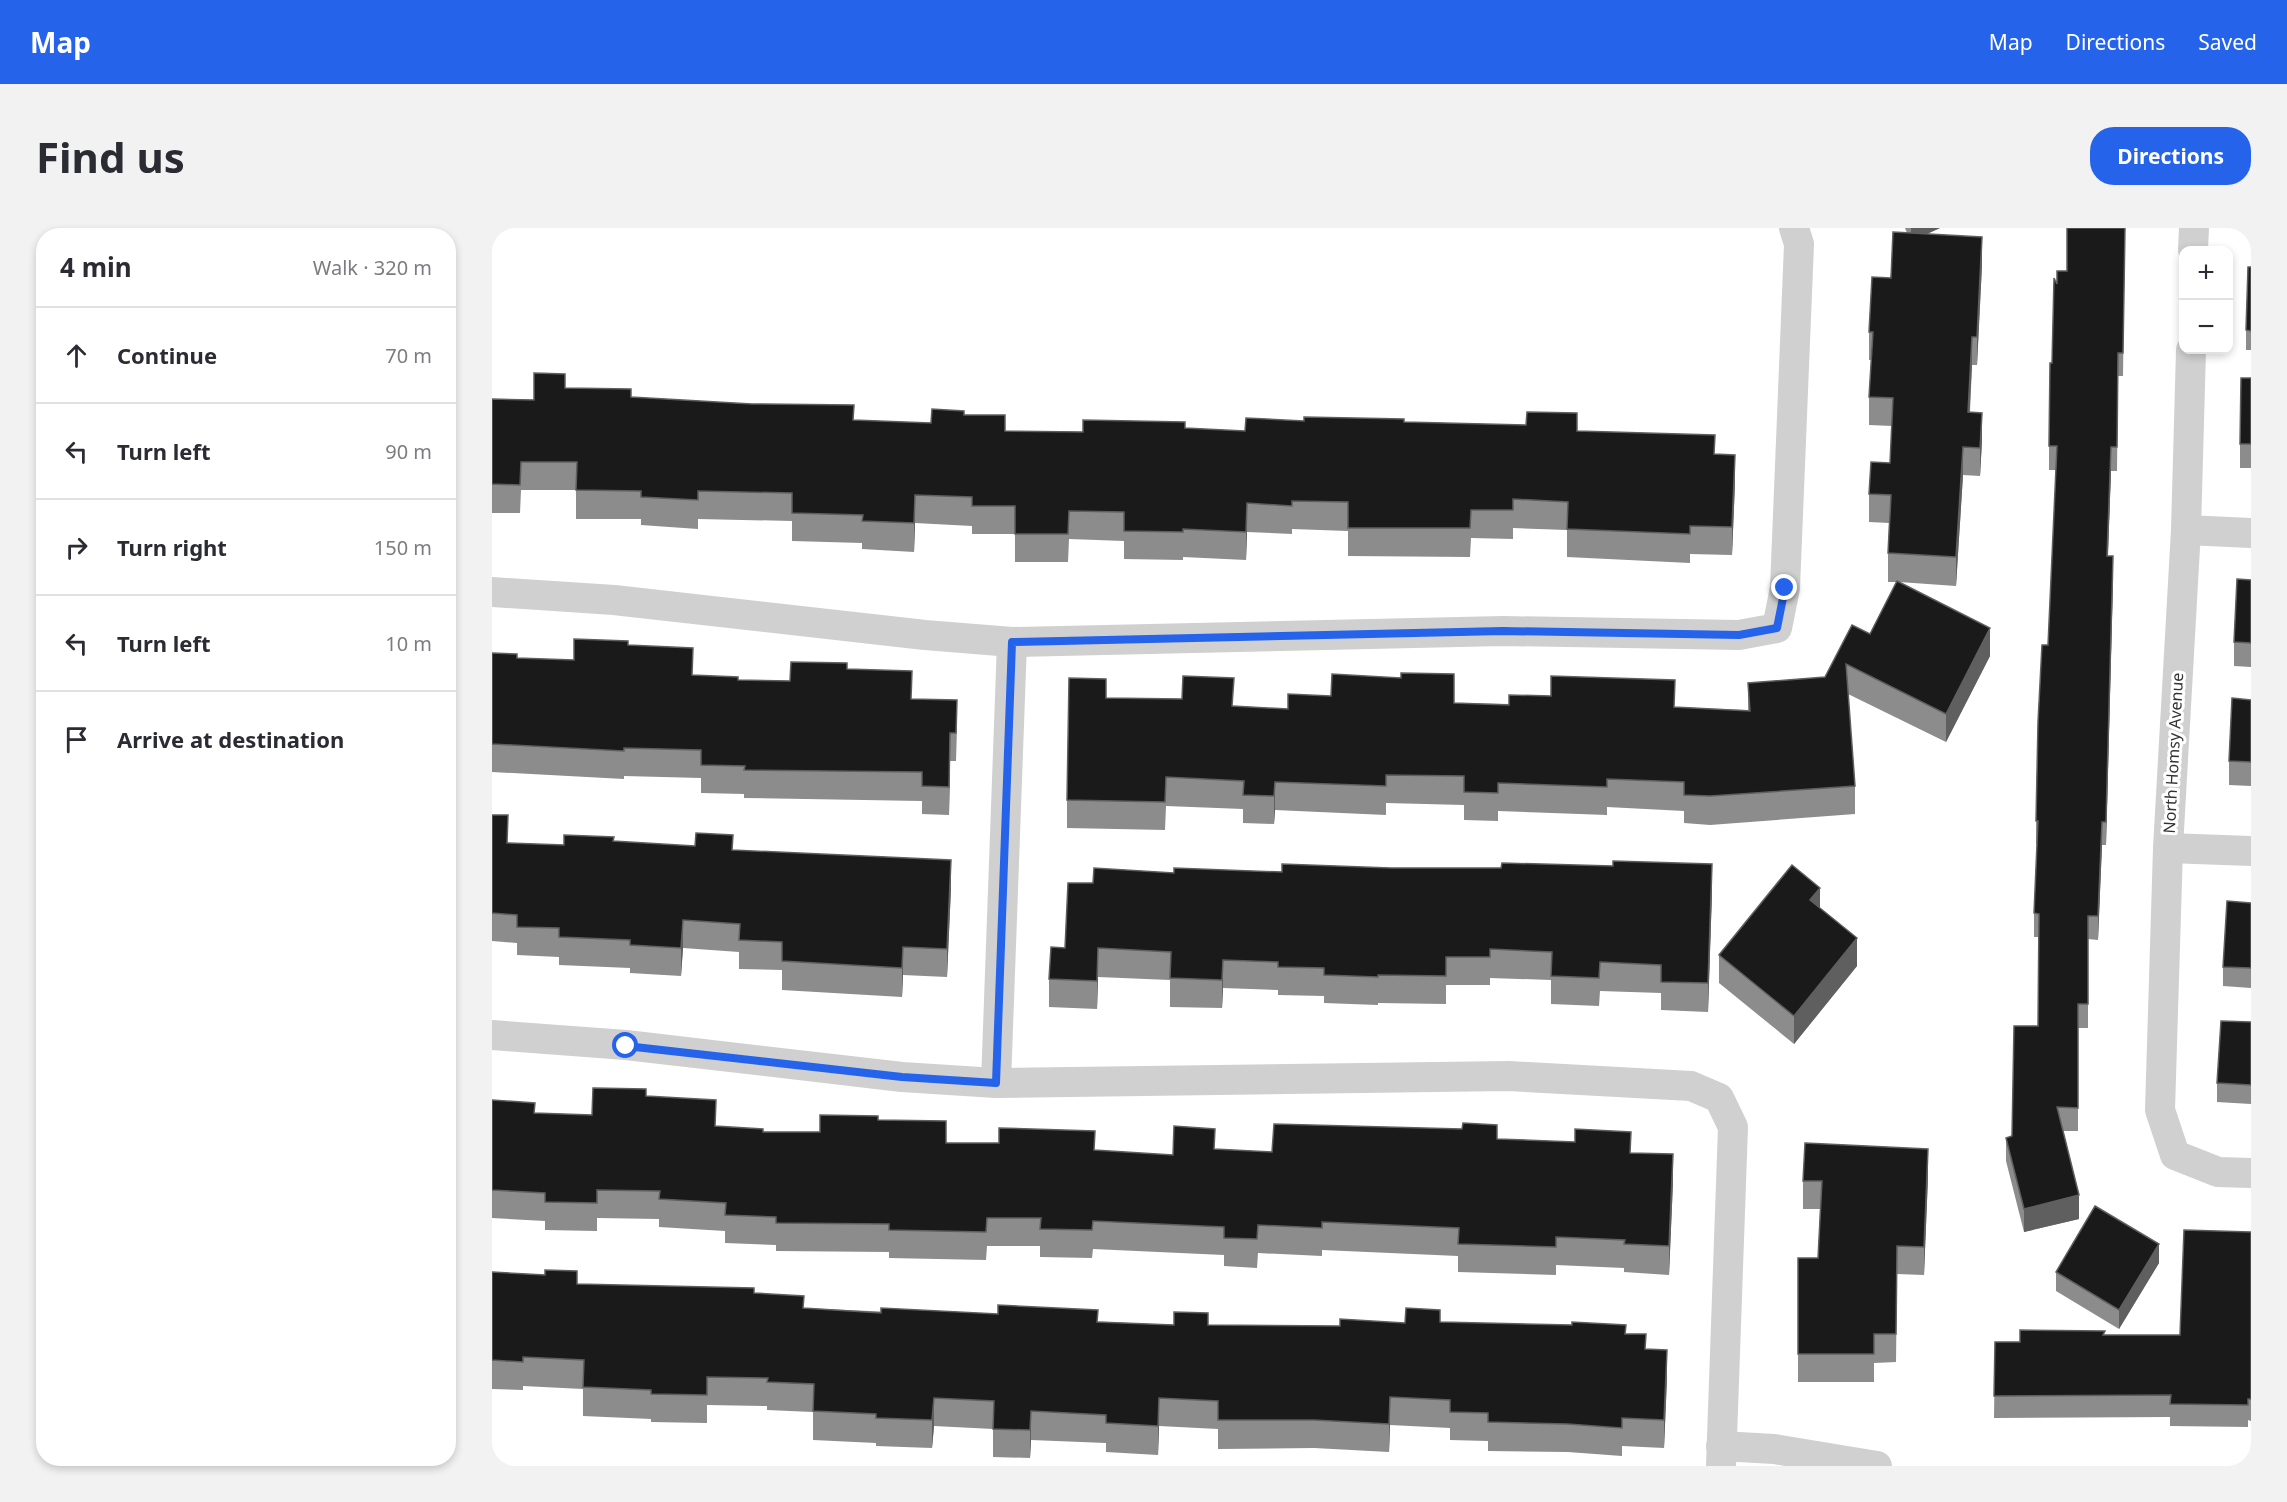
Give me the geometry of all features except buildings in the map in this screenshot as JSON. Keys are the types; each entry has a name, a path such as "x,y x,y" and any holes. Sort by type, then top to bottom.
{"street":[{"path":"492,592 614,600 1012,642 1503,631 1739,635 1777,628 1785,588 1799,244 1794,228"},
{"path":"2193,246 2194,228"},
{"name":"North Homsy Avenue","path":"2191,354 2186,530 2168,848 2160,1110 2175,1155 2218,1172 2251,1173"},
{"path":"2186,530 2251,533"},
{"path":"996,1083 1012,642"},
{"path":"2168,848 2251,851"},
{"path":"492,1035 626,1046 902,1077 996,1083 1508,1076 1691,1086 1719,1098 1732,1126 1721,1456 1774,1449 1877,1466"}],"route":[{"path":"626,1046 902,1077 996,1083 1012,642 1503,631 1739,635 1777,628 1785,588"}]}
